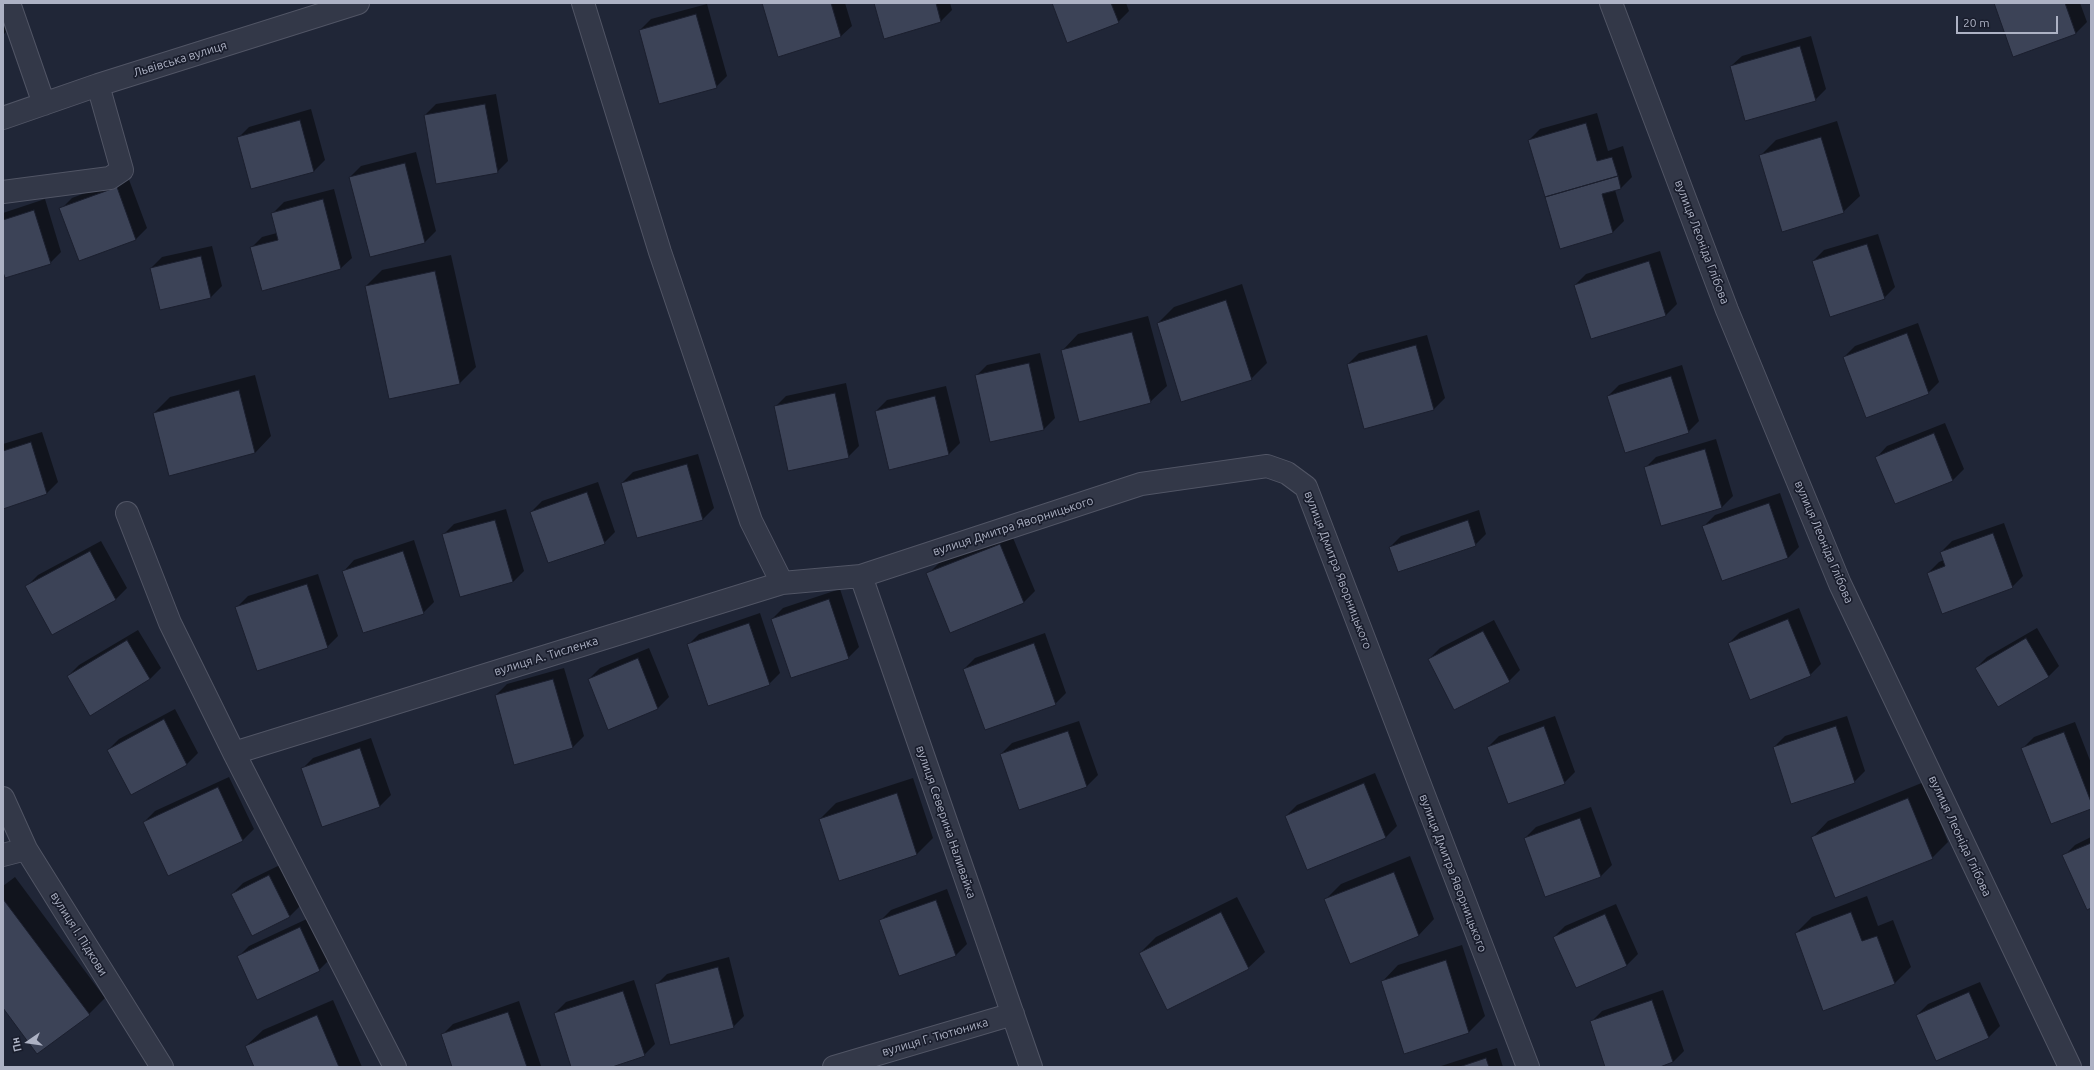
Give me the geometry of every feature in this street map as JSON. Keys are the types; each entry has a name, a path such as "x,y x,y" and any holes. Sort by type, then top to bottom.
{"street":[{"path":"9,3 44,104"},
{"name":"Львівська вулиця","path":"3,118 98,85 358,3"},
{"path":"583,3 660,252 748,514 782,583"},
{"name":"вулиця Леоніда Глібова","path":"1611,3 1727,310 1840,584 2070,1067"},
{"path":"3,192 110,178 122,170 98,85"},
{"name":"вулиця Дмитра Яворницького","path":"860,576 1141,484 1268,466 1287,473 1306,487 1528,1067"},
{"path":"127,513 170,623 234,753 395,1067"},
{"name":"вулиця А. Тисленка","path":"234,753 782,583 860,576"},
{"name":"вулиця Северина Наливайка","path":"860,576 1031,1067"},
{"name":"вулиця І. Підкови","path":"3,798 26,849 162,1067"},
{"path":"3,855 26,849"},
{"name":"вулиця Г. Тютюника","path":"834,1067 1013,1014"}],"building":[{"path":"762,3 831,3 841,37 778,57"},
{"path":"874,3 936,3 941,22 884,39"},
{"path":"1052,3 1111,3 1119,23 1067,43"},
{"path":"1994,3 2065,3 2076,34 2013,57"},
{"path":"696,14 717,88 659,104 639,30"},
{"path":"1800,46 1816,101 1745,121 1730,66"},
{"path":"485,104 498,173 436,184 424,115"},
{"path":"300,120 314,172 251,189 237,137"},
{"path":"1586,123 1597,161 1612,157 1618,176 1545,197 1528,140"},
{"path":"1821,137 1844,213 1782,232 1759,155"},
{"path":"405,163 425,243 370,257 349,177"},
{"path":"1618,176 1621,189 1602,194 1613,233 1560,249 1545,197"},
{"path":"117,187 136,240 79,261 59,208"},
{"path":"323,199 341,269 262,291 250,247 278,240 271,213"},
{"path":"34,210 51,264 5,278 3,272 3,220"},
{"path":"1867,244 1885,299 1830,317 1812,261"},
{"path":"201,256 211,298 160,310 150,268"},
{"path":"1649,261 1666,316 1591,339 1574,285"},
{"path":"435,271 460,384 389,399 365,286"},
{"path":"1226,300 1252,380 1181,402 1157,323"},
{"path":"1132,332 1151,403 1079,422 1061,350"},
{"path":"1907,333 1929,394 1866,418 1843,357"},
{"path":"1416,345 1434,410 1364,429 1347,364"},
{"path":"1029,363 1044,430 990,442 975,375"},
{"path":"1671,376 1689,433 1625,453 1607,396"},
{"path":"239,390 255,453 169,476 153,413"},
{"path":"835,393 849,458 788,471 774,406"},
{"path":"935,396 949,455 889,470 875,411"},
{"path":"1934,433 1953,481 1895,504 1875,457"},
{"path":"31,442 47,494 3,509 3,451"},
{"path":"1705,449 1722,508 1661,526 1644,467"},
{"path":"687,464 703,520 637,538 621,483"},
{"path":"587,492 605,544 548,563 530,512"},
{"path":"1769,503 1788,558 1722,581 1702,526"},
{"path":"495,520 513,582 460,597 442,534"},
{"path":"1468,520 1476,546 1398,572 1389,547"},
{"path":"1993,533 2013,588 1942,614 1927,573 1945,566 1940,552"},
{"path":"1000,544 1024,603 950,633 926,573"},
{"path":"90,551 116,600 52,635 25,586"},
{"path":"403,551 424,614 363,633 342,571"},
{"path":"307,584 328,648 257,671 235,607"},
{"path":"829,599 849,659 791,678 771,619"},
{"path":"1788,619 1811,676 1750,700 1728,643"},
{"path":"749,623 770,685 708,706 687,644"},
{"path":"1483,631 1510,682 1454,710 1428,659"},
{"path":"2026,638 2049,677 1998,707 1975,668"},
{"path":"127,640 150,679 90,716 67,676"},
{"path":"1034,643 1056,705 985,730 963,669"},
{"path":"638,658 658,709 608,730 588,679"},
{"path":"553,679 573,748 514,765 495,695"},
{"path":"164,719 187,765 131,795 107,750"},
{"path":"1544,726 1565,784 1508,804 1487,747"},
{"path":"1836,726 1855,783 1791,804 1773,747"},
{"path":"1068,731 1087,787 1019,810 1000,754"},
{"path":"2064,732 2091,802 2091,809 2051,824 2021,748"},
{"path":"360,748 380,807 322,827 301,768"},
{"path":"1364,783 1386,838 1307,870 1285,816"},
{"path":"218,787 243,841 168,876 143,822"},
{"path":"897,793 917,855 839,881 819,819"},
{"path":"1908,798 1933,859 1835,898 1811,837"},
{"path":"1580,818 1601,877 1545,897 1524,838"},
{"path":"2091,843 2091,908 2087,910 2062,855"},
{"path":"1394,872 1419,936 1350,964 1324,899"},
{"path":"269,875 290,917 252,936 231,894"},
{"path":"3,899 90,1015 37,1054 3,1008"},
{"path":"936,900 956,956 899,976 879,920"},
{"path":"1221,912 1249,969 1167,1010 1139,953"},
{"path":"1851,912 1862,941 1877,936 1895,984 1823,1011 1795,933"},
{"path":"1605,914 1627,966 1576,988 1553,937"},
{"path":"300,927 320,971 257,1000 237,956"},
{"path":"1446,960 1469,1033 1404,1054 1381,981"},
{"path":"718,967 734,1028 670,1045 655,984"},
{"path":"623,991 645,1056 612,1067 571,1067 554,1013"},
{"path":"1969,992 1989,1038 1936,1061 1916,1015"},
{"path":"1652,1000 1673,1062 1660,1067 1605,1067 1590,1021"},
{"path":"508,1012 527,1067 452,1067 441,1034"},
{"path":"317,1015 339,1067 254,1067 245,1046"},
{"path":"1486,1058 1489,1067 1459,1067"}]}
